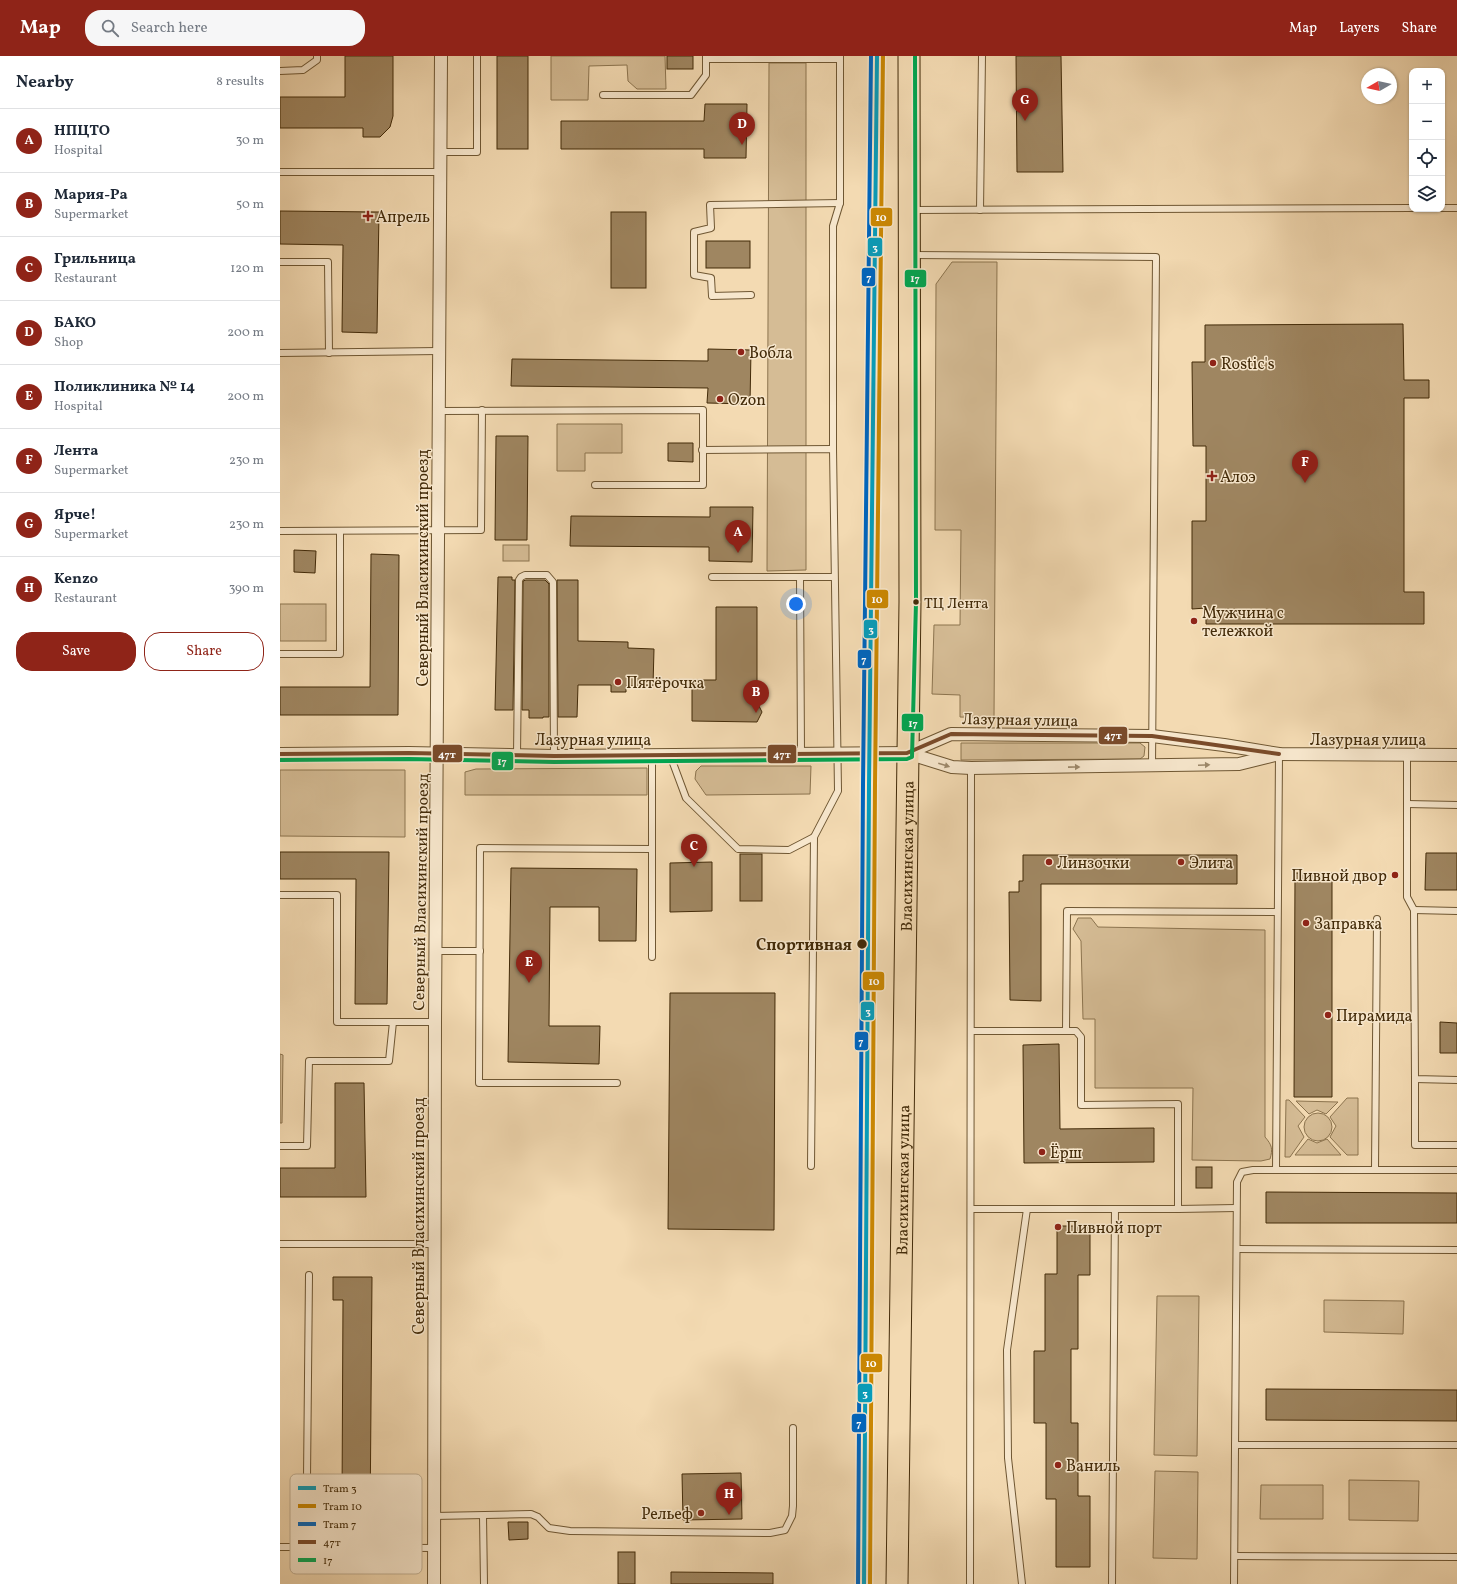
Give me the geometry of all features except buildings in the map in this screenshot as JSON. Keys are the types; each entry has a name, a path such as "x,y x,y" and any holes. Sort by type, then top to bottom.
{"highway":[{"name":"Власихинская улица","path":"897,1584 910,602 909,56"}],"street":[{"name":"Северный Власихинский проезд","path":"434,1584 435,1022 441,56"},
{"name":"Лазурная улица","path":"907,753 951,734 1152,736 1279,754 1457,755"},
{"name":"Лазурная улица","path":"280,754 554,756 907,753 952,767 971,768 1239,764 1279,754"}],"lane":[{"path":"280,71 303,70 317,60 317,56"},
{"path":"441,152 478,152 477,56"},
{"path":"980,210 982,56"},
{"path":"603,95 691,95 706,75 706,57 840,57 840,203 833,226 834,577 838,791 814,837 811,1166"},
{"path":"280,172 440,172"},
{"path":"751,295 712,296 711,278 694,275 694,232 711,228 710,205 840,203"},
{"path":"909,210 1409,208"},
{"path":"1445,208 1457,208"},
{"path":"909,255 1156,257 1152,766"},
{"path":"280,262 328,262 329,353"},
{"path":"280,353 439,351"},
{"path":"280,531 481,530 482,410"},
{"path":"439,411 703,410 703,485 595,485"},
{"path":"702,450 833,449"},
{"path":"280,654 340,654 340,530"},
{"path":"517,755 519,580 525,575 547,575 553,582 554,756"},
{"path":"712,577 834,577"},
{"path":"800,577 801,753"},
{"path":"1276,1170 1279,754"},
{"path":"652,755 652,957"},
{"path":"670,755 686,798 738,849 790,850 814,837"},
{"path":"1407,755 1407,897 1414,910 1414,1145 1457,1145"},
{"path":"970,1584 971,768"},
{"path":"1407,804 1457,805"},
{"path":"617,1083 479,1083 480,848 652,849"},
{"path":"280,895 338,895 337,1022 435,1022"},
{"path":"1414,910 1457,911"},
{"path":"1066,1031 1067,912 1278,912"},
{"path":"1375,1170 1377,919"},
{"path":"436,951 480,951"},
{"path":"280,1146 307,1146 309,1061 388,1061 393,1022"},
{"path":"971,1031 1076,1031 1081,1036 1081,1105 1178,1104 1178,1208"},
{"path":"1415,1080 1457,1080"},
{"path":"1234,1584 1237,1249 1236,1208 1237,1182 1242,1172 1252,1170 1457,1170"},
{"path":"971,1209 1236,1208"},
{"path":"1022,1584 1008,1458 1008,1350 1027,1209"},
{"path":"1112,1584 1115,1209"},
{"path":"280,1244 434,1244"},
{"path":"1237,1249 1457,1250"},
{"path":"307,1474 309,1275"},
{"path":"434,1516 531,1514 538,1517 549,1528 570,1531 770,1533 785,1530 792,1516 793,1506 793,1428"},
{"path":"1235,1445 1457,1445"},
{"path":"483,1516 484,1584"},
{"path":"422,1548 434,1548"},
{"path":"1235,1556 1457,1557"}],"shaded area":[{"path":"551,56 665,56 666,89 637,89 628,81 627,65 589,66 588,100 551,100"},
{"path":"769,63 806,63 806,570 767,571"},
{"path":"952,262 997,262 994,718 960,717 960,695 932,694 934,625 960,625 961,530 935,530 936,284"},
{"path":"557,424 622,424 622,453 585,453 585,471 557,471"},
{"path":"503,545 529,545 529,561 503,561"},
{"path":"280,604 326,604 326,641 280,641"},
{"path":"961,743 1140,743 1145,747 1144,756 1140,759 961,760"},
{"path":"701,766 811,766 810,794 706,795 695,779 696,771"},
{"path":"647,768 647,795 465,795 465,772 476,769"},
{"path":"280,770 405,770 405,837 280,836"},
{"path":"1078,918 1091,918 1098,927 1265,930 1265,1137 1271,1147 1270,1159 1261,1161 1192,1160 1193,1088 1095,1088 1095,1019 1083,1019 1081,941 1073,929"},
{"path":"280,1054 283,1055 282,1123 280,1123"},
{"path":"1347,1098 1358,1098 1358,1155 1347,1155 1330,1137 1336,1126 1330,1117"},
{"path":"1286,1100 1289,1100 1305,1117 1298,1126 1304,1137 1290,1157 1285,1157"},
{"path":"1296,1101 1338,1102 1326,1114 1317,1110 1309,1114"},
{"path":"1318,1113 1328,1117 1332,1127 1328,1137 1318,1141 1308,1137 1304,1127 1308,1117"},
{"path":"1308,1139 1317,1143 1327,1139 1341,1155 1295,1155"},
{"path":"1157,1296 1199,1296 1197,1456 1154,1455"},
{"path":"1324,1300 1404,1301 1403,1334 1324,1332"},
{"path":"1155,1471 1198,1472 1197,1559 1153,1558"},
{"path":"1349,1480 1419,1481 1418,1521 1349,1520"},
{"path":"1261,1485 1323,1485 1323,1519 1260,1519"}],"tram line":[{"name":"7","path":"858,1584 863,785 871,56"},
{"name":"3","path":"864,1584 869,785 877,56"},
{"name":"10","path":"870,1584 875,785 883,56"}],"transit line":[{"name":"17","path":"280,760 409,759 554,762 907,759 912,757 916,602 915,56"},
{"name":"47т","path":"280,754 409,753 554,756 907,753 951,734 1152,736 1279,754"}],"place":[{"name":"Ярче!","path":"1025,121"},
{"name":"БАКО","path":"742,145"},
{"name":"Апрель","path":"368,216"},
{"name":"Вобла","path":"741,352"},
{"name":"Rostic's","path":"1213,363"},
{"name":"Ozon","path":"720,399"},
{"name":"Алоэ","path":"1212,476"},
{"name":"Лента","path":"1305,483"},
{"name":"НПЦТО","path":"738,553"},
{"name":"ТЦ Лента","path":"916,602"},
{"name":"Мужчина с тележкой","path":"1194,621"},
{"name":"Пятёрочка","path":"618,682"},
{"name":"Мария-Ра","path":"756,713"},
{"name":"Линзочки","path":"1049,862"},
{"name":"Элита","path":"1181,862"},
{"name":"Грильница","path":"694,867"},
{"name":"Пивной двор","path":"1395,875"},
{"name":"Заправка","path":"1306,923"},
{"name":"Спортивная","path":"862,944"},
{"name":"Поликлиника № 14","path":"529,983"},
{"name":"Пирамида","path":"1328,1015"},
{"name":"Ёрш","path":"1042,1152"},
{"name":"Пивной порт","path":"1058,1227"},
{"name":"Ваниль","path":"1058,1465"},
{"name":"Рельеф","path":"701,1513"},
{"name":"Kenzo","path":"729,1515"}]}
